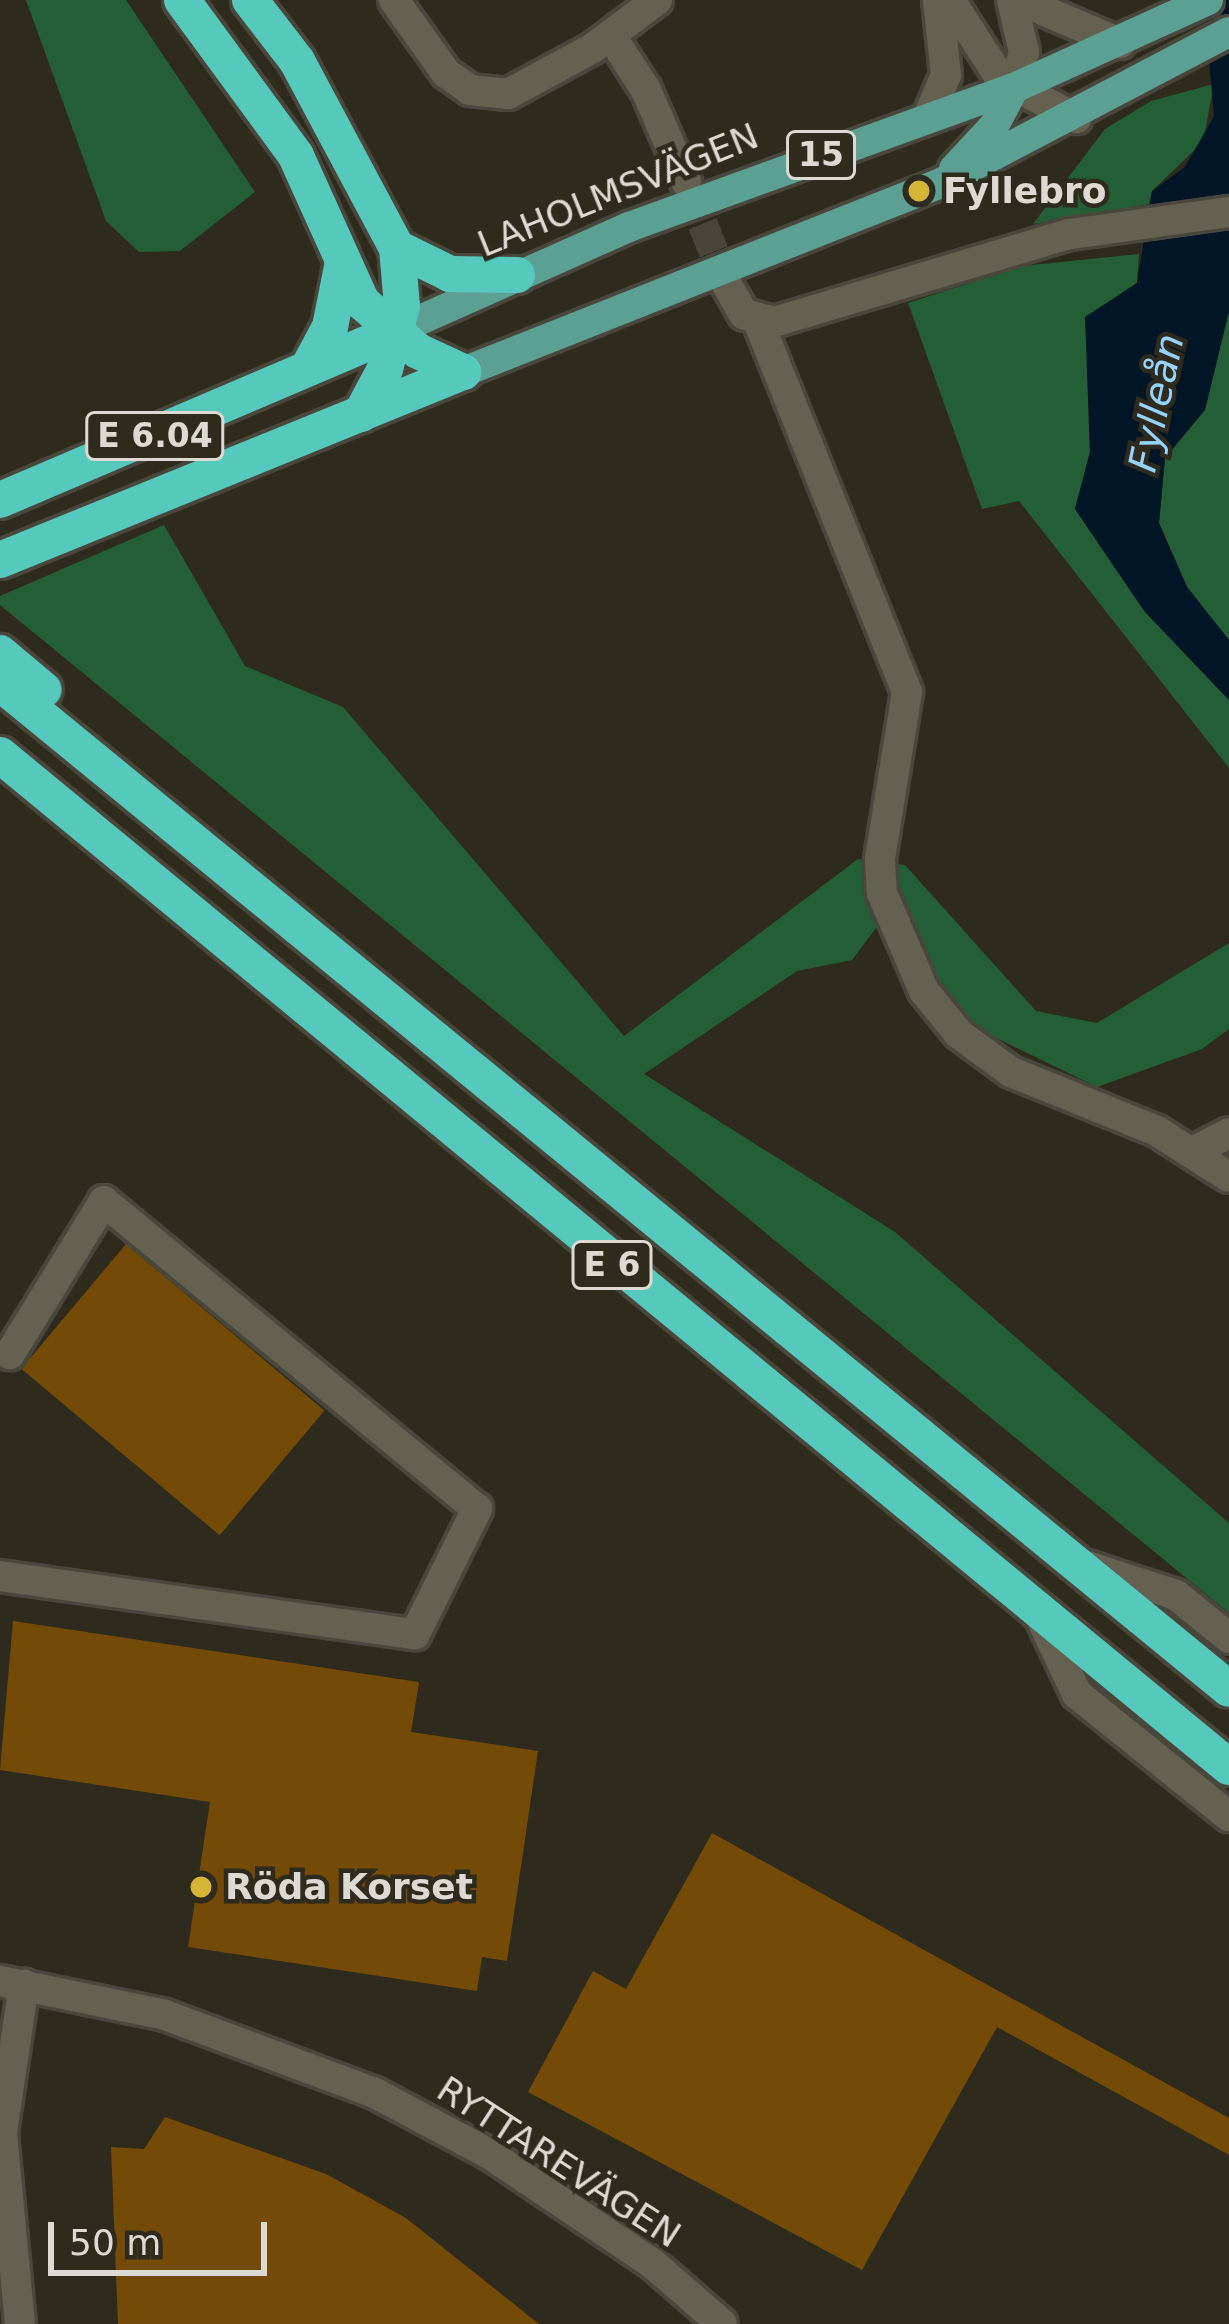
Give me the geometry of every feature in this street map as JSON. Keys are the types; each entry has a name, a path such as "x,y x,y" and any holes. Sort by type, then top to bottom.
{"highway":[{"path":"182,0 296,156 362,302 393,332 463,371"},
{"path":"250,0 307,77 397,248 402,306 361,414"},
{"path":"397,248 450,274 517,275"},
{"path":"308,368 330,327 343,262"},
{"name":"LAHOLMSVÄGEN","path":"0,500 393,332"},
{"name":"E 6.04","path":"0,560 463,371"},
{"path":"0,653 126,758 154,810"},
{"name":"E 6","path":"0,682 1229,1689"},
{"name":"E 6","path":"0,755 1229,1767"}],"main road":[{"name":"LAHOLMSVÄGEN","path":"393,332 517,275 1014,88 1120,44 1208,0"},
{"name":"15","path":"463,371 941,183 1143,83 1229,32"},
{"name":"15","path":"941,183 994,126 1014,88"}],"street":[{"path":"394,0 446,73 483,93 520,90 611,36 657,0"},
{"path":"928,117 946,75 938,0"},
{"path":"950,0 977,50 1014,88 1076,118"},
{"path":"1014,88 1024,52 1015,0"},
{"path":"1015,0 1120,44"},
{"path":"611,36 686,182"},
{"path":"758,321 1118,226 1229,212"},
{"path":"727,285 758,321 907,692 880,876 924,991 959,1034 1011,1072 1196,1150 1229,1177"},
{"path":"1196,1150 1229,1133"},
{"path":"0,1576 415,1634 477,1509 104,1201 10,1354"},
{"path":"1074,1562 1176,1595 1229,1638"},
{"path":"1038,1612 1077,1694 1229,1816"},
{"path":"12,1983 1,2132 20,2324"},
{"name":"RYTTAREVÄGEN","path":"12,1983 165,2015 375,2093 488,2153 652,2264 722,2324"}],"green space":[{"path":"26,0 126,0 255,192 180,251 139,252 106,221"},
{"path":"1214,84 1203,142 1152,191 1149,204 1033,224 1105,129 1151,101"},
{"path":"1139,254 1137,283 1086,318 1090,452 1075,509 1145,612 1229,700 1229,768 1019,501 982,509 908,303 1022,266"},
{"path":"1229,311 1229,640 1187,587 1159,523 1165,458 1205,409"},
{"path":"164,525 245,666 343,707 624,1036 858,859 905,865 1036,1011 1097,1023 1229,943 1229,1029 1202,1049 1097,1087 974,1027 930,978 900,896 852,960 797,971 644,1074 895,1232 1229,1523 1229,1613 0,605 0,596"}],"water":[{"name":"Fylleån","path":"1204,0 1229,0 1229,311 1205,410 1165,458 1159,523 1187,587 1229,640 1229,700 1145,612 1075,509 1090,452 1085,317 1137,283 1152,191 1185,167 1214,116"}],"building":[{"path":"126,1244 324,1410 220,1535 21,1369"},
{"path":"13,1621 419,1682 411,1732 538,1751 507,1961 482,1957 477,1991 188,1947 210,1802 0,1770"},
{"path":"712,1833 1229,2118 1229,2155 997,2027 862,2270 528,2092 593,1971 626,1989"},
{"path":"165,2117 326,2174 406,2218 539,2324 118,2324 111,2147 144,2149"}],"tunnel":[{"path":"686,182 727,285"}],"place":[{"name":"Fyllebro","path":"919,191"},
{"name":"Röda Korset","path":"201,1887"}]}
